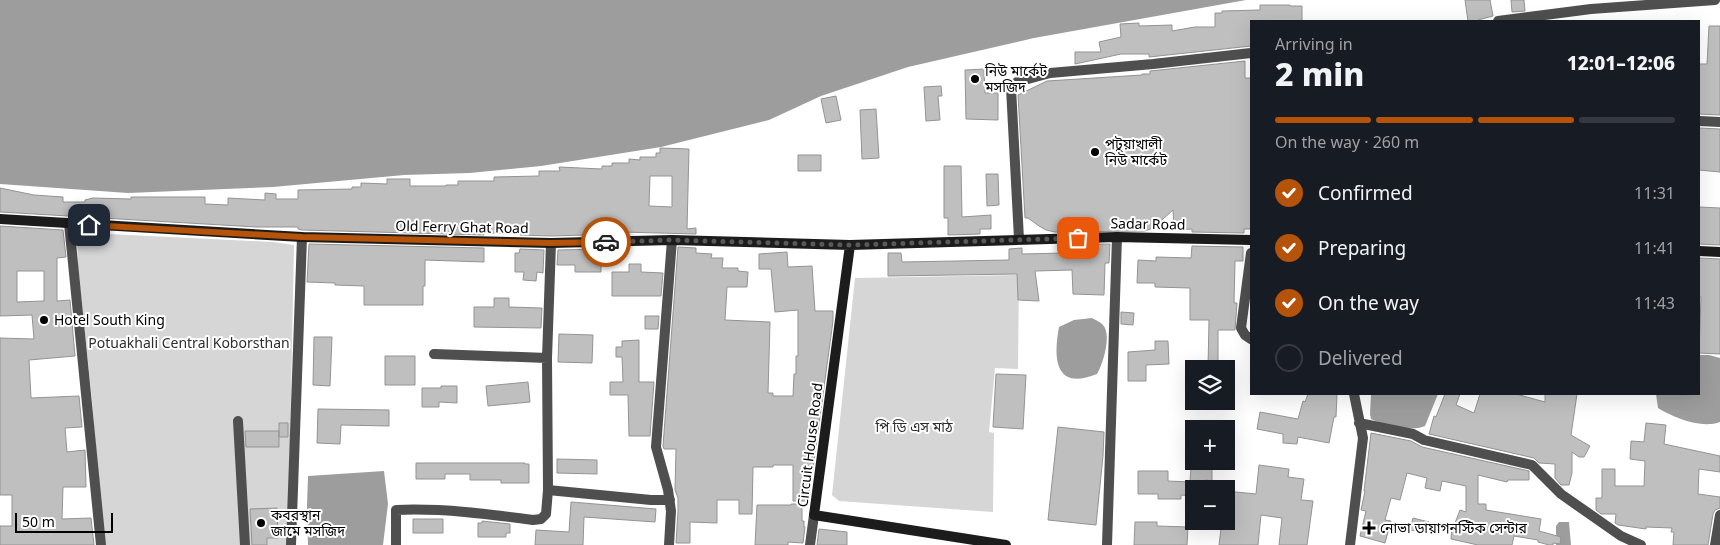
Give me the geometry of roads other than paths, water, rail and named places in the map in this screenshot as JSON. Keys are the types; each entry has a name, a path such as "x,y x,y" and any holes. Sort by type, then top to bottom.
{"street":[{"path":"1506,20 1591,9 1715,0"},
{"path":"1020,240 1011,88 1017,82 1050,73 1250,53"},
{"path":"1700,120 1720,122"},
{"name":"Old Ferry Ghat Road","path":"0,219 302,237 550,243 672,240 850,245 924,244"},
{"path":"69,223 101,545"},
{"path":"291,545 302,237"},
{"path":"1107,545 1117,237"},
{"name":"Sadar Road","path":"924,244 1117,237 1250,240"},
{"path":"668,545 670,500 656,447 672,240"},
{"path":"396,545 396,510 462,511 533,520 541,519 546,514 548,490 547,358 550,243"},
{"name":"Circuit House Road","path":"850,245 814,515 1006,545"},
{"path":"1700,251 1720,252"},
{"path":"1250,260 1241,328 1245,335 1250,338"},
{"path":"434,354 547,358"},
{"path":"1350,545 1363,438 1354,395"},
{"path":"238,421 246,545"},
{"path":"1359,423 1413,434 1424,440 1532,465 1561,494 1621,536 1642,545"},
{"path":"548,490 651,500 670,500"},
{"path":"810,545 814,515"},
{"path":"1715,545 1720,515"}],"place":[{"name":"নিউ মার্কেট মসজিদ","path":"975,79"},
{"name":"পটুয়াখালী নিউ মার্কেট","path":"1095,152"},
{"name":"Hotel South King","path":"44,320"},
{"name":"কবরস্থান জামে মসজিদ","path":"261,523"},
{"name":"নোভা ডায়াগনস্টিক সেন্টার","path":"1369,528"}],"park label":[{"name":"Potuakhali Central Koborsthan","path":"189,343"},
{"name":"পি ডি এস মাঠ","path":"914,427"}]}
